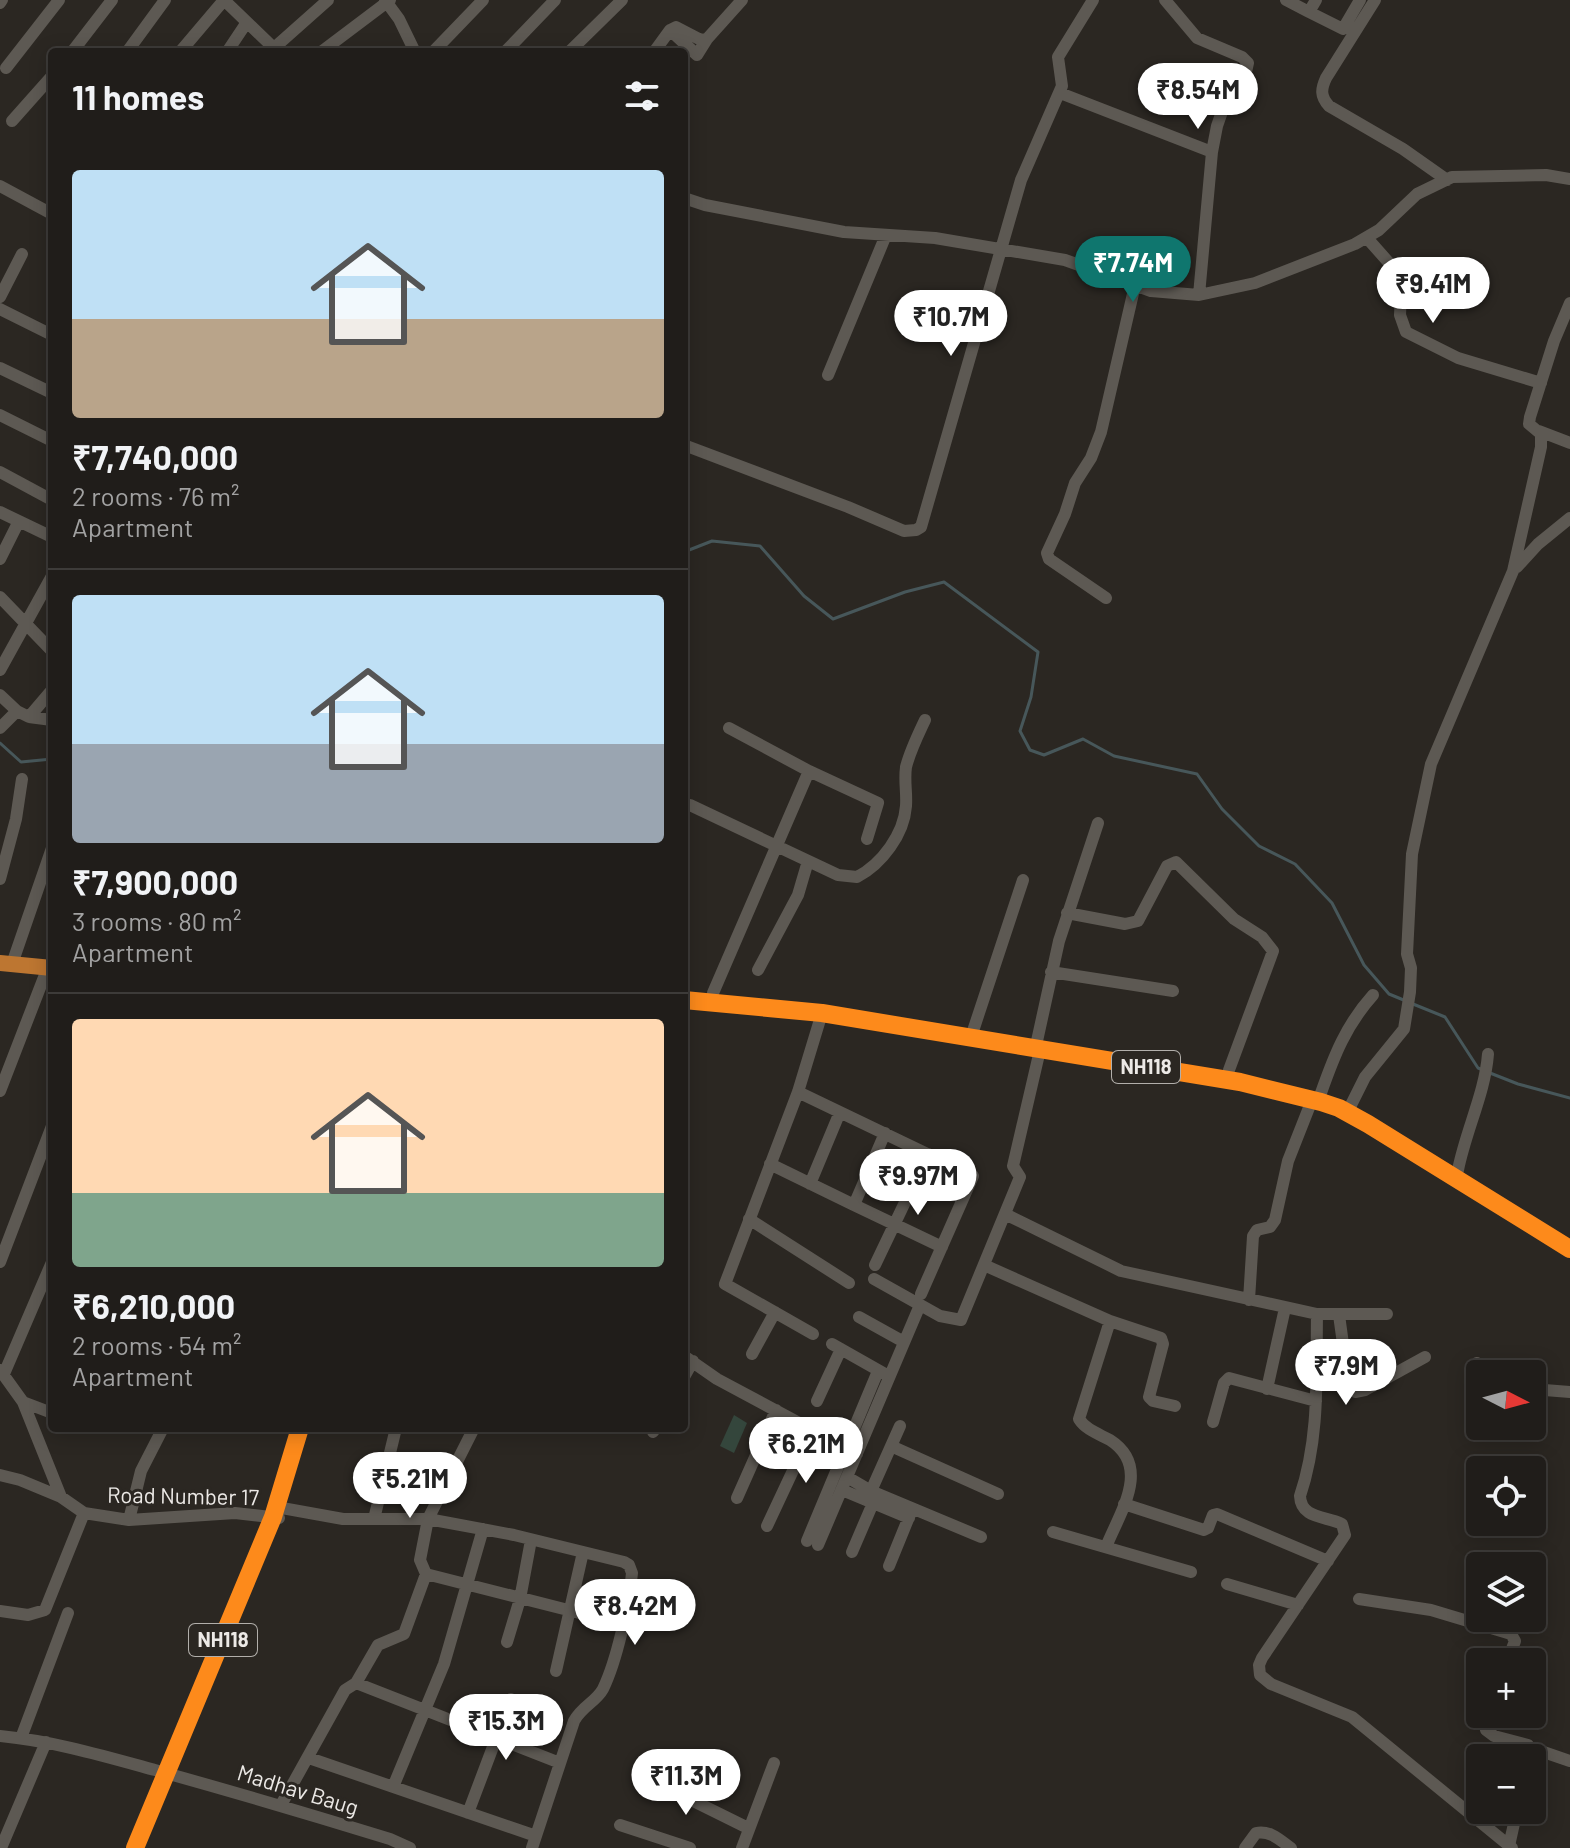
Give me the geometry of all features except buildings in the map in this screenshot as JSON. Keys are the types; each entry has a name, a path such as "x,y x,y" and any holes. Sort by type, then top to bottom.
{"highway":[{"name":"NH118","path":"688,990 809,1002 973,1031 1038,1046 1229,1070 1351,1105 1570,1239"},
{"name":"NH118","path":"688,1000 822,1013 1038,1046 1317,1096 1368,1124 1570,1249"},
{"name":"NH118","path":"278,1515 299,1432"},
{"name":"NH118","path":"135,1848 278,1515 300,1459 306,1432"},
{"name":"NH118","path":"142,1848 169,1774"}],"main road":[{"path":"6,964 48,968"}],"street":[{"path":"6,68 59,0"},
{"path":"75,48 112,0"},
{"path":"130,48 165,0"},
{"path":"183,48 224,0 274,48"},
{"path":"278,48 328,0"},
{"path":"437,48 483,0"},
{"path":"509,48 555,0"},
{"path":"573,48 622,0"},
{"path":"657,48 670,30 679,28 701,40 707,39 742,0"},
{"path":"688,447 904,531 916,530 924,520 1027,162 1060,93 1063,81 1058,57 1093,0"},
{"path":"1165,0 1197,38 1242,57 1248,63 1246,72 1234,86 1221,111 1212,152 1199,295"},
{"path":"1286,0 1343,29 1360,0"},
{"path":"1309,12 1316,0"},
{"path":"1375,0 1326,78 1322,88 1323,100 1447,180"},
{"path":"326,48 387,1 413,48"},
{"path":"230,48 247,22"},
{"path":"12,121 48,80"},
{"path":"1060,93 1212,152"},
{"path":"688,199 844,232 935,238 1065,260 1151,291 1199,295 1255,283 1367,238 1417,194 1452,177 1546,175 1570,179"},
{"path":"0,186 48,212"},
{"path":"828,375 886,235"},
{"path":"1367,238 1398,273 1400,315 1406,332 1458,358 1541,383"},
{"path":"0,297 22,254"},
{"path":"1106,598 1049,559 1047,553 1075,483 1091,458 1101,432 1135,285"},
{"path":"1570,303 1554,341 1529,421 1539,431 1570,443"},
{"path":"0,309 48,333"},
{"path":"0,368 48,391"},
{"path":"0,415 48,439"},
{"path":"1351,1105 1365,1077 1404,1029 1410,992 1411,968 1407,954 1412,854 1421,805 1431,764 1445,727 1513,571 1541,447 1539,431"},
{"path":"0,472 48,498"},
{"path":"0,512 48,535"},
{"path":"1513,571 1538,544 1570,518"},
{"path":"0,559 19,521"},
{"path":"0,670 48,584"},
{"path":"0,597 48,646"},
{"path":"0,695 17,711 29,717 48,719"},
{"path":"29,717 48,695"},
{"path":"0,728 17,711"},
{"path":"690,805 838,875 851,878 864,873 881,859 894,840 905,816 907,762 925,720"},
{"path":"729,728 809,771 878,803 867,839"},
{"path":"713,993 809,771"},
{"path":"0,879 16,819 22,779"},
{"path":"874,1279 921,1299 940,1316 961,1320 1020,1177 1013,1166 1051,972 1067,913 1098,823"},
{"path":"6,964 48,858"},
{"path":"758,970 798,895 808,861"},
{"path":"1067,913 1132,924 1141,917 1167,866 1176,862 1234,919 1262,937 1273,951 1229,1070"},
{"path":"973,1031 1023,880"},
{"path":"1051,972 1173,991"},
{"path":"0,1091 48,973"},
{"path":"1249,1300 1253,1236 1257,1230 1270,1227 1275,1220 1288,1161 1346,1028 1373,995"},
{"path":"813,1334 725,1284 798,1092 822,1013"},
{"path":"1458,1170 1464,1140 1486,1075 1488,1054"},
{"path":"798,1092 973,1176 904,1342 884,1374 851,1451 813,1543 845,1483 851,1451"},
{"path":"810,1184 840,1112"},
{"path":"854,1205 885,1133"},
{"path":"0,1262 48,1136"},
{"path":"875,1265 928,1154"},
{"path":"770,1164 942,1247"},
{"path":"1005,1214 1121,1271 1317,1314 1387,1314"},
{"path":"749,1219 849,1283"},
{"path":"984,1265 1110,1321 1161,1338 1163,1344 1149,1397 1153,1401 1175,1406"},
{"path":"48,1271 2,1372 23,1402 61,1497"},
{"path":"1267,1389 1285,1308"},
{"path":"752,1354 775,1312"},
{"path":"1317,1314 1313,1449 1300,1503 1310,1514 1338,1522 1344,1528 1343,1539 1262,1658 1259,1671 1264,1680 1352,1717 1510,1847 1514,1824"},
{"path":"1339,1315 1349,1387 1355,1392 1365,1390 1425,1357"},
{"path":"859,1317 904,1342"},
{"path":"1106,1547 1132,1475 1130,1459 1079,1419 1110,1321"},
{"path":"817,1401 836,1346 884,1374"},
{"path":"688,1358 717,1379 851,1451"},
{"path":"1213,1422 1226,1379 1233,1378 1316,1401"},
{"path":"1546,1390 1570,1392"},
{"path":"23,1402 48,1411"},
{"path":"737,1498 776,1410"},
{"path":"852,1552 900,1426"},
{"path":"767,1526 812,1430"},
{"path":"129,1520 141,1471 161,1432"},
{"path":"374,1519 395,1432"},
{"path":"281,1805 345,1690 356,1683 378,1645 385,1639 400,1636 408,1628 426,1574 420,1560 428,1519 472,1432"},
{"path":"891,1446 998,1494"},
{"name":"Road Number 17","path":"0,1475 61,1497 84,1513 129,1520 235,1513 343,1519 428,1519 583,1552 624,1562 632,1569 623,1624"},
{"path":"845,1483 911,1513 981,1537"},
{"path":"1124,1504 1204,1530 1208,1528 1213,1515 1217,1514 1328,1561"},
{"path":"0,1611 28,1615 45,1610 84,1513"},
{"path":"889,1566 911,1513"},
{"path":"393,1787 426,1711 468,1586 483,1529"},
{"path":"1053,1532 1191,1572"},
{"path":"507,1642 520,1599 531,1540"},
{"path":"556,1671 583,1552"},
{"path":"309,1758 468,1813 534,1842 579,1712 595,1699 604,1686 623,1624 426,1574"},
{"path":"1227,1584 1298,1605"},
{"path":"1359,1599 1431,1610 1511,1634 1515,1641 1512,1648"},
{"path":"21,1738 68,1613"},
{"path":"356,1683 560,1763"},
{"path":"468,1813 511,1699"},
{"path":"1485,1728 1489,1733 1512,1744"},
{"name":"Madhav Baug","path":"0,1736 46,1742 169,1774 281,1805 410,1848"},
{"path":"1,1848 46,1742"},
{"path":"1546,1756 1570,1761"},
{"path":"742,1848 774,1763"},
{"path":"639,1774 748,1828"},
{"path":"0,1812 15,1814"},
{"path":"620,1825 690,1848"},
{"path":"1245,1848 1256,1833 1261,1832 1272,1835 1291,1848"}],"green space":[{"path":"734,1415 747,1423 734,1453 720,1446"}],"waterway":[{"path":"688,550 712,541 760,546 804,596 833,619 905,592 944,582 1038,652 1031,697 1020,731 1030,750 1044,755 1083,739 1114,756 1197,774 1222,809 1259,846 1295,864 1332,903 1364,965 1389,994 1406,1001"},
{"path":"0,743 21,762 48,759"},
{"path":"1413,1004 1445,1017 1478,1068 1483,1070"},
{"path":"1490,1073 1570,1098"}]}
